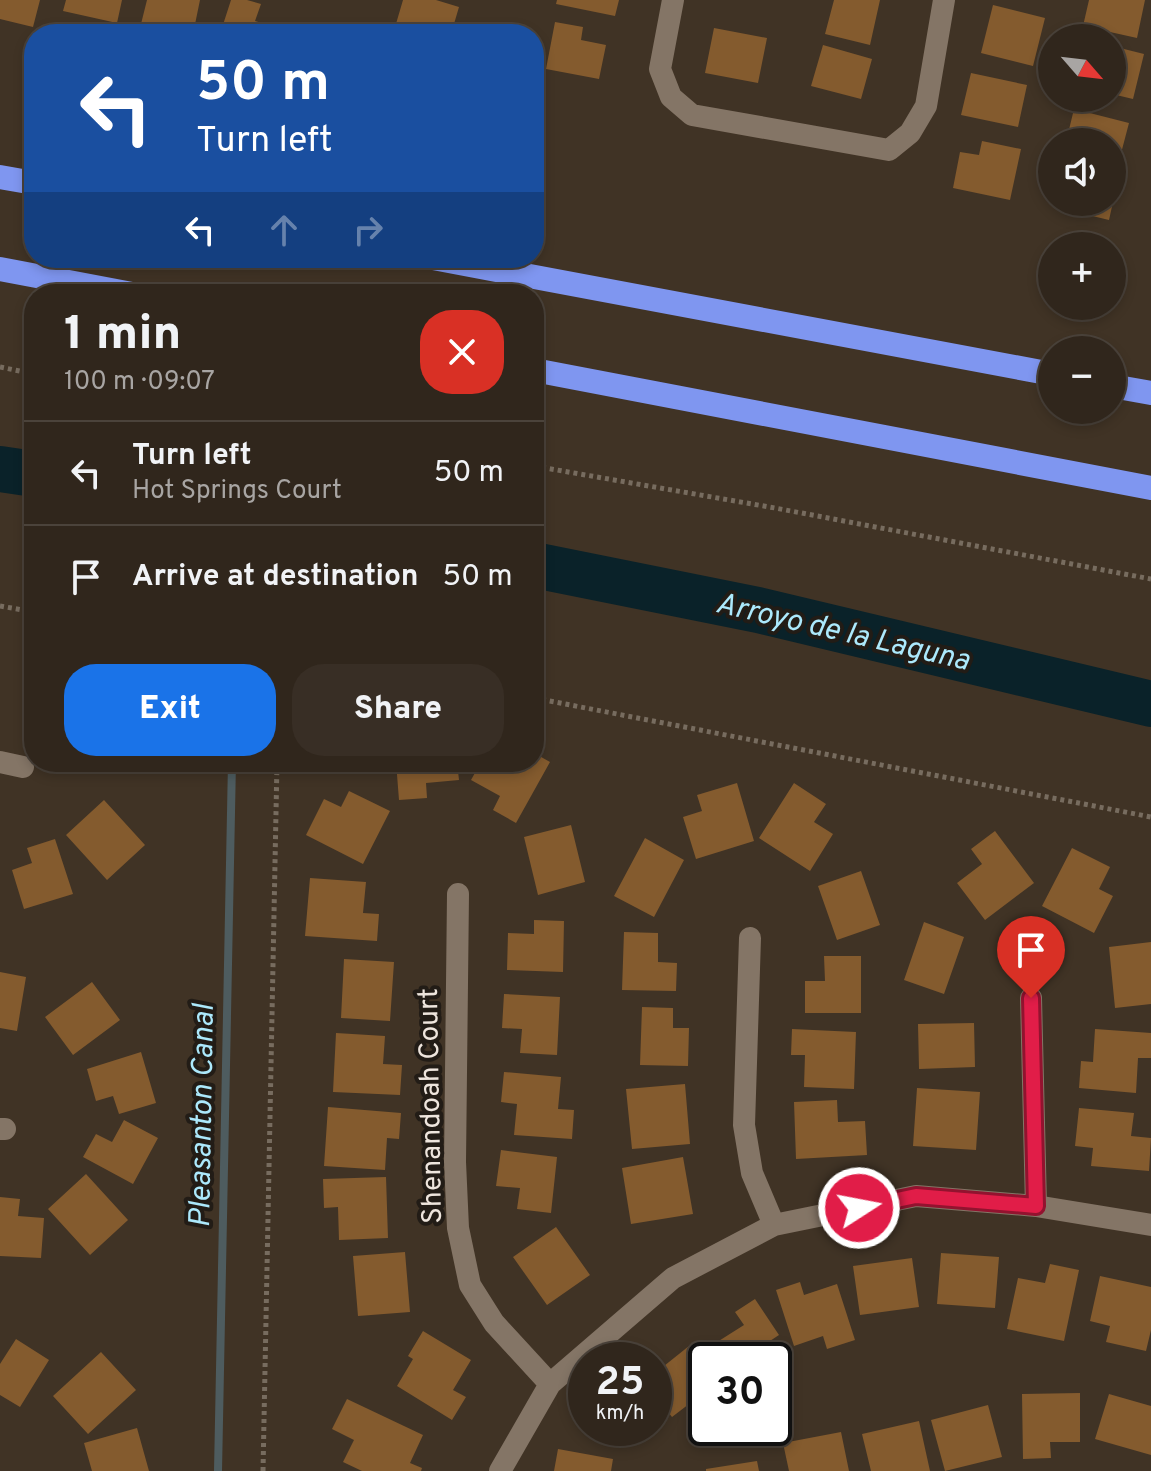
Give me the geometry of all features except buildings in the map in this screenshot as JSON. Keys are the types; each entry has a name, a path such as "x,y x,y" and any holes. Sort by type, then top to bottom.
{"highway":[{"path":"0,177 24,181"},
{"path":"486,268 1038,371"},
{"path":"0,269 79,284"},
{"path":"544,372 1151,488"},
{"path":"1126,389 1151,393"}],"street":[{"path":"673,0 660,69 671,97 692,115 889,150 910,133 926,106 944,0"},
{"path":"0,762 23,767"},
{"name":"Shenandoah Court","path":"458,894 455,1162 458,1228 470,1285 494,1323 550,1384"},
{"path":"750,938 744,1125 752,1173 774,1225"},
{"path":"1031,998 1036,1206"},
{"path":"500,1471 550,1384 673,1278 774,1225 916,1196 1036,1206 1151,1225"}],"path":[{"path":"0,367 24,372"},
{"path":"544,468 1151,579"},
{"path":"0,606 24,610"},
{"path":"544,700 1151,817"},
{"path":"263,1471 277,772"}],"waterway":[{"name":"Arroyo de la Laguna","path":"0,469 24,473"},
{"name":"Arroyo de la Laguna","path":"544,567 758,610 1151,704"},
{"name":"Pleasanton Canal","path":"218,1471 232,772"}],"route":[{"path":"859,1208 916,1196 1036,1206 1031,998"}]}
